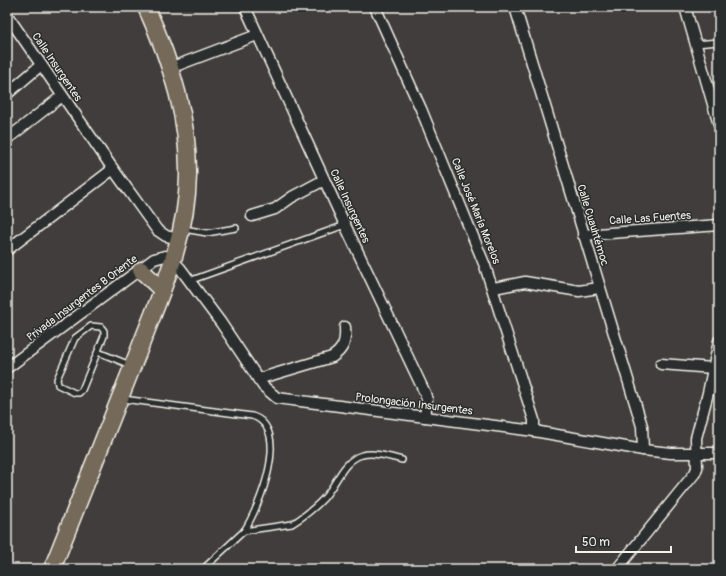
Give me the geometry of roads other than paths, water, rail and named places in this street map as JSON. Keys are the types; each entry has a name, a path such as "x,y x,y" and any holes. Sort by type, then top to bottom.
{"main road":[{"path":"52,569 174,262 186,202 188,161 181,110 170,68 146,7"},
{"path":"141,270 162,290"}],"street":[{"name":"Calle Insurgentes","path":"245,7 345,226 425,393 427,400 425,417"},
{"name":"Calle José María Morelos","path":"375,7 424,116 494,288 534,420 534,431"},
{"name":"Calle Cuauhtémoc","path":"515,7 642,426 643,450"},
{"path":"685,7 719,125"},
{"name":"Calle Insurgentes","path":"7,15 40,65 157,230 166,236 180,234"},
{"path":"170,68 257,36"},
{"path":"7,94 40,65"},
{"path":"7,139 62,96"},
{"path":"7,250 113,169"},
{"path":"252,216 275,209 324,180"},
{"name":"Calle Las Fuentes","path":"583,235 719,226"},
{"name":"Privada Insurgentes B Oriente","path":"7,368 154,259 161,256 169,258 174,262"},
{"name":"Prolongación Insurgentes","path":"174,262 221,323 258,379 273,396 282,400 534,431 643,450 719,453"},
{"path":"494,288 525,282 579,291 599,288"},
{"path":"258,379 332,356 339,352 344,345 346,337 345,327"},
{"path":"617,569 695,473 697,468 696,438 714,386 712,368 719,341"},
{"path":"661,364 712,368"}],"lane":[{"path":"695,44 719,42"},
{"path":"189,281 345,226"},
{"path":"180,234 207,233 236,228"},
{"path":"91,326 101,327 104,331 98,352 81,392 75,393 58,385 57,379 75,338 91,326"},
{"path":"98,352 133,366"},
{"path":"120,399 252,416 264,422 270,436 270,462 262,492 244,531 203,569"},
{"path":"244,531 292,524 320,502 344,469 355,458 362,455 374,454 402,460"}]}
